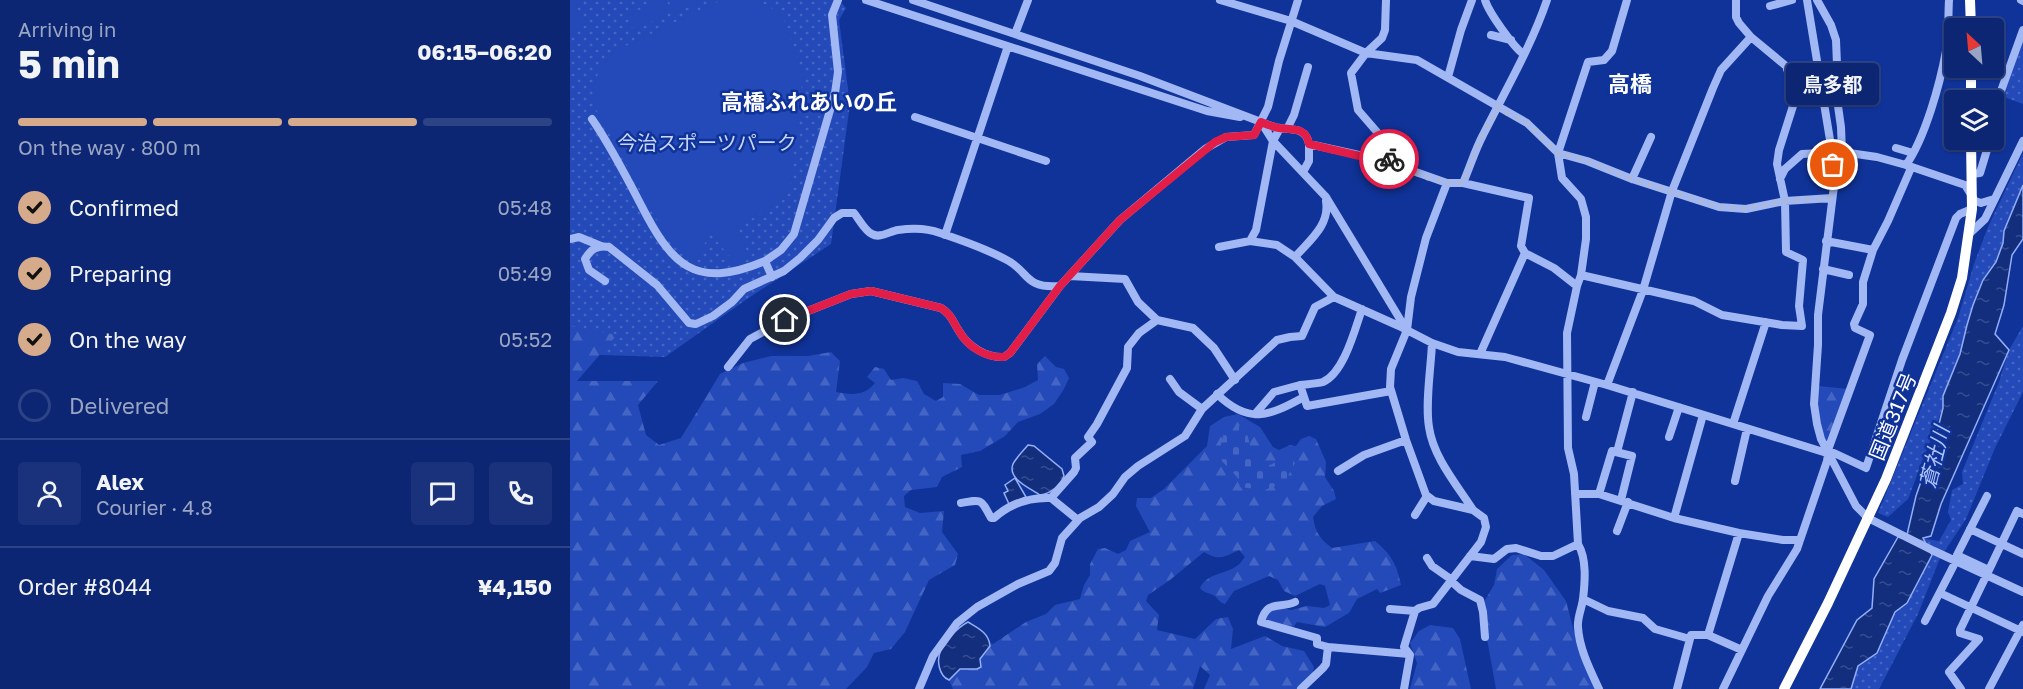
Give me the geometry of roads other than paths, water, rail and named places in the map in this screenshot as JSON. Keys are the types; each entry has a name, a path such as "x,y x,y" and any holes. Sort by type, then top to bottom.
{"highway":[{"path":"1971,0 1971,18"},
{"name":"国道317号","path":"1784,689 1870,519 1951,314 1962,278 1969,234 1973,197 1971,150"}],"street":[{"path":"592,119 657,236 680,263 695,270 722,273 746,269 765,261 781,250 794,234 835,93 838,72 832,15 838,0"},
{"path":"866,0 1207,111 1301,130 1308,137 1309,144 1309,161 1303,172"},
{"path":"913,0 1150,80 1261,122 1273,141 1325,196 1407,330"},
{"path":"1015,34 1028,0"},
{"path":"1220,0 1291,21 1366,53 1416,60 1527,123 1558,153 1587,161 1632,179 1719,207 1746,209 1785,201 1832,198"},
{"path":"728,367 750,339 785,320 851,294 871,291 941,308 948,312 960,334 977,350 992,356 1004,357 1010,353 1060,286 1120,220 1205,149 1226,137 1254,135 1268,107 1298,0"},
{"path":"1383,158 1384,140 1358,110 1351,73 1366,53 1382,38 1385,30 1386,0"},
{"path":"1448,77 1472,0"},
{"path":"1485,0 1490,13 1515,48 1523,54"},
{"path":"1463,183 1482,136 1540,21 1547,0"},
{"path":"1599,689 1582,644 1578,626 1583,599 1584,562 1578,544 1574,474 1568,448 1567,333 1576,286 1581,274 1586,238 1586,217 1581,199 1562,178 1558,153 1588,62 1604,60 1612,51 1627,0"},
{"path":"1736,0 1736,16 1739,23 1751,37 1786,66 1791,84 1789,92 1793,106 1777,164 1785,201 1786,252 1803,260 1799,306 1802,326"},
{"path":"1770,6 1792,0"},
{"path":"1808,0 1834,177 1823,269 1814,412 1821,439 1856,506 1870,519 1956,561 1987,572"},
{"path":"1723,689 1768,596 1797,549 1830,454 1829,447 1870,334 1856,328 1854,324 1863,304 1863,282 1873,250 1888,221 1931,107 1946,50 1948,0"},
{"path":"1810,15 1819,4 1832,25 1836,40 1838,89 1836,92 1842,127 1842,152"},
{"path":"2001,90 2023,30"},
{"path":"1491,35 1511,40"},
{"path":"1607,385 1643,290 1672,191 1721,70 1751,37"},
{"path":"945,235 1008,46"},
{"path":"1250,241 1256,230 1273,141 1294,115 1308,67"},
{"path":"915,117 1046,160"},
{"path":"1632,179 1652,137"},
{"path":"1969,234 1985,219 2023,141"},
{"path":"1309,144 1368,158 1393,159 1413,171 1447,183 1463,183 1529,198 1521,246 1525,253 1554,268 1576,286"},
{"path":"1896,148 1913,153"},
{"path":"1971,174 1980,173 1987,150"},
{"path":"1780,179 1785,169 1802,154 1842,152 1909,166 1965,185 1975,201 1981,203 1994,199"},
{"path":"1447,183 1426,237 1411,297 1407,330 1391,369 1391,391 1427,496 1434,501 1473,510"},
{"path":"1294,257 1325,221 1328,212 1325,196"},
{"path":"1219,248 1250,241 1277,245 1294,257 1334,297 1432,343 1458,352 1505,357 1607,385 1830,454 1834,453 1866,468 1902,360 1956,218 1972,209"},
{"path":"570,238 579,237 609,247 657,285 689,323 696,324 713,316 732,302 744,289 784,271 818,240 834,218 842,213 854,213 870,234 878,236 897,230 931,230 1007,260 1036,284 1046,287 1060,286"},
{"path":"1826,241 1873,250"},
{"path":"601,246 590,251 585,259 589,270 605,280"},
{"path":"1480,354 1525,253"},
{"path":"765,261 772,277"},
{"path":"1823,269 1849,275"},
{"path":"1581,274 1694,301 1722,315 1802,326 1819,322"},
{"path":"1070,276 1125,279 1137,302 1157,320 1193,328 1214,348 1235,380"},
{"path":"920,689 933,656 957,623 977,607 1018,584 1049,571 1055,563 1062,538 1078,520 1099,507 1113,494 1125,477 1185,436 1202,409 1277,340 1302,336 1315,307 1334,297"},
{"path":"1255,414 1274,392 1322,382 1334,375 1352,338 1362,309"},
{"path":"1051,498 1074,472 1075,458 1092,442 1088,437 1127,368 1128,347 1139,333 1157,320"},
{"path":"1733,424 1766,322"},
{"path":"1390,609 1415,611 1433,604 1481,542 1486,527 1484,518 1473,510 1440,457 1429,429 1432,343"},
{"path":"1170,379 1179,392 1202,409"},
{"path":"1586,417 1595,382"},
{"path":"1300,385 1307,406 1391,391"},
{"path":"1617,452 1633,393"},
{"path":"1217,394 1230,407 1257,416 1278,411 1304,397"},
{"path":"1669,437 1679,407"},
{"path":"1674,518 1703,415"},
{"path":"1735,481 1747,429"},
{"path":"1338,471 1364,455 1406,440"},
{"path":"1599,494 1611,451 1632,456 1617,531"},
{"path":"1575,494 1599,494 1674,518 1739,533 1783,540 1800,540"},
{"path":"1415,514 1427,496"},
{"path":"1987,496 1957,555 2023,591"},
{"path":"962,503 978,500 983,502 991,518 994,518 1004,509 1016,503 1037,497 1051,498 1078,520"},
{"path":"1961,689 1948,672 1979,639 1960,633 2017,511 2023,514"},
{"path":"1970,529 2023,554"},
{"path":"1708,635 1739,533"},
{"path":"1470,556 1494,559 1507,549 1516,548 1541,556 1553,556 1578,544"},
{"path":"1427,558 1432,566 1461,590 1480,600 1485,637"},
{"path":"1925,621 1956,561"},
{"path":"1940,592 2022,629 1989,689"},
{"path":"1583,599 1608,611 1643,618 1655,629 1690,639"},
{"path":"1295,602 1278,604 1270,608 1263,614 1261,622 1317,638 1317,644 1328,648 1409,654"},
{"path":"1404,689 1409,669 1409,654 1404,647 1415,611"},
{"path":"1677,689 1691,635 1708,635 1742,650"},
{"path":"1301,689 1323,668 1328,648"}],"water":[{"name":"蒼社川","path":"2023,185 2023,239 2012,255 2004,305 1995,334 2009,350 1941,504 1931,536 1923,538 1932,555 1907,603 1895,612 1877,653 1858,666 1851,689 1820,689 1857,620 1872,608 1874,579 1898,537 1906,539 1916,496 1934,444 1943,408 1943,396 1960,354 1973,305 1983,280 1996,262 2003,243 2004,231"},
{"path":"1028,445 1034,446 1062,469 1064,476 1062,480 1055,489 1048,493 1040,495 1016,479 1013,474 1013,464"},
{"path":"1015,478 1026,497 1009,504 1004,493 1008,491 1005,485"},
{"path":"968,622 985,634 990,646 980,659 981,667 960,669 949,680 941,671 939,654 949,638"}],"place":[{"name":"鳥多都","path":"1833,165"}],"district":[{"name":"高橋","path":"1630,83"},
{"name":"高橋ふれあいの丘","path":"809,101"}],"park label":[{"name":"今治スポーツパーク","path":"707,142"}]}
